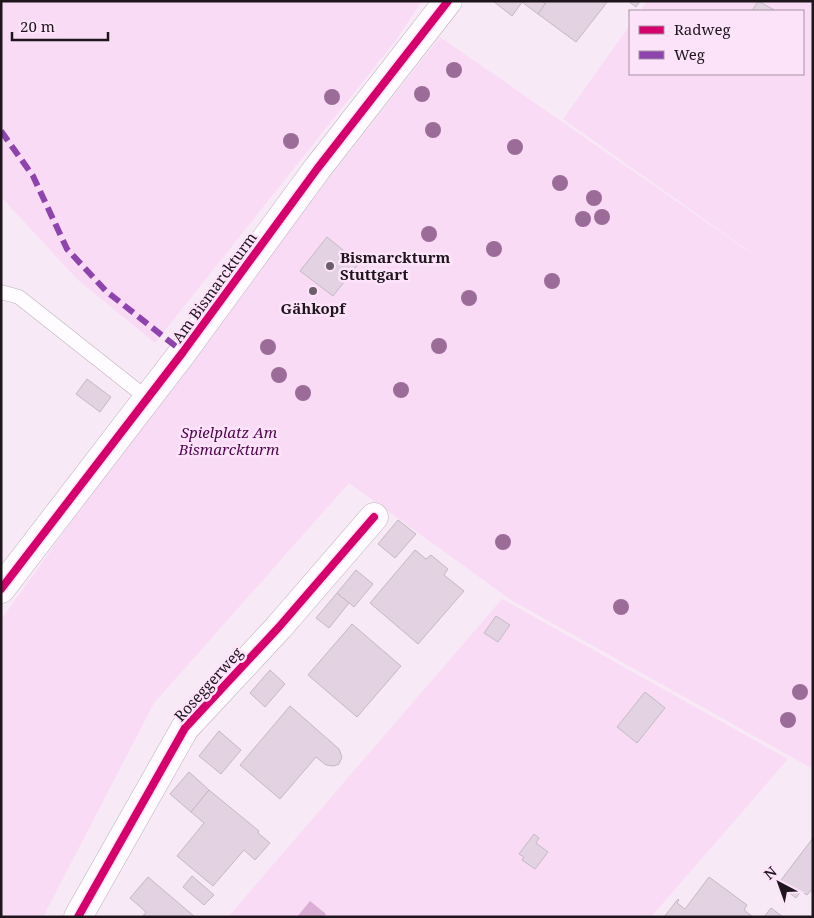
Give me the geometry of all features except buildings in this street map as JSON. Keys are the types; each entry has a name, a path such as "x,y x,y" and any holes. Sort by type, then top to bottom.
{"street":[{"name":"Am Bismarckturm","path":"1,588 148,399 317,169 448,1"},
{"name":"Roseggerweg","path":"78,917 185,728 279,627 374,517"}],"lane":[{"path":"1,292 19,297 148,399"}],"green space":[{"path":"1,1 422,1 396,40 155,343 78,280 1,197"},
{"name":"Spielplatz Am Bismarckturm","path":"647,1 813,1 813,769 511,600 349,483 154,703 43,917 1,917 1,620 193,351 440,37 787,278 563,119 629,26 629,75 804,75 804,10 641,10"},
{"path":"502,599 788,759 651,917 228,917"}],"shaded area":[{"path":"310,901 326,914 324,917 297,917"}],"marked path":[{"path":"1,131 33,176 67,249 106,291 183,352"}],"cycle path":[{"path":"1,589 183,352 317,169 448,1"},
{"path":"78,917 185,728 279,627 374,517"}],"place":[{"name":"Bismarckturm Stuttgart","path":"330,266"},
{"name":"Gähkopf","path":"313,291"}]}
